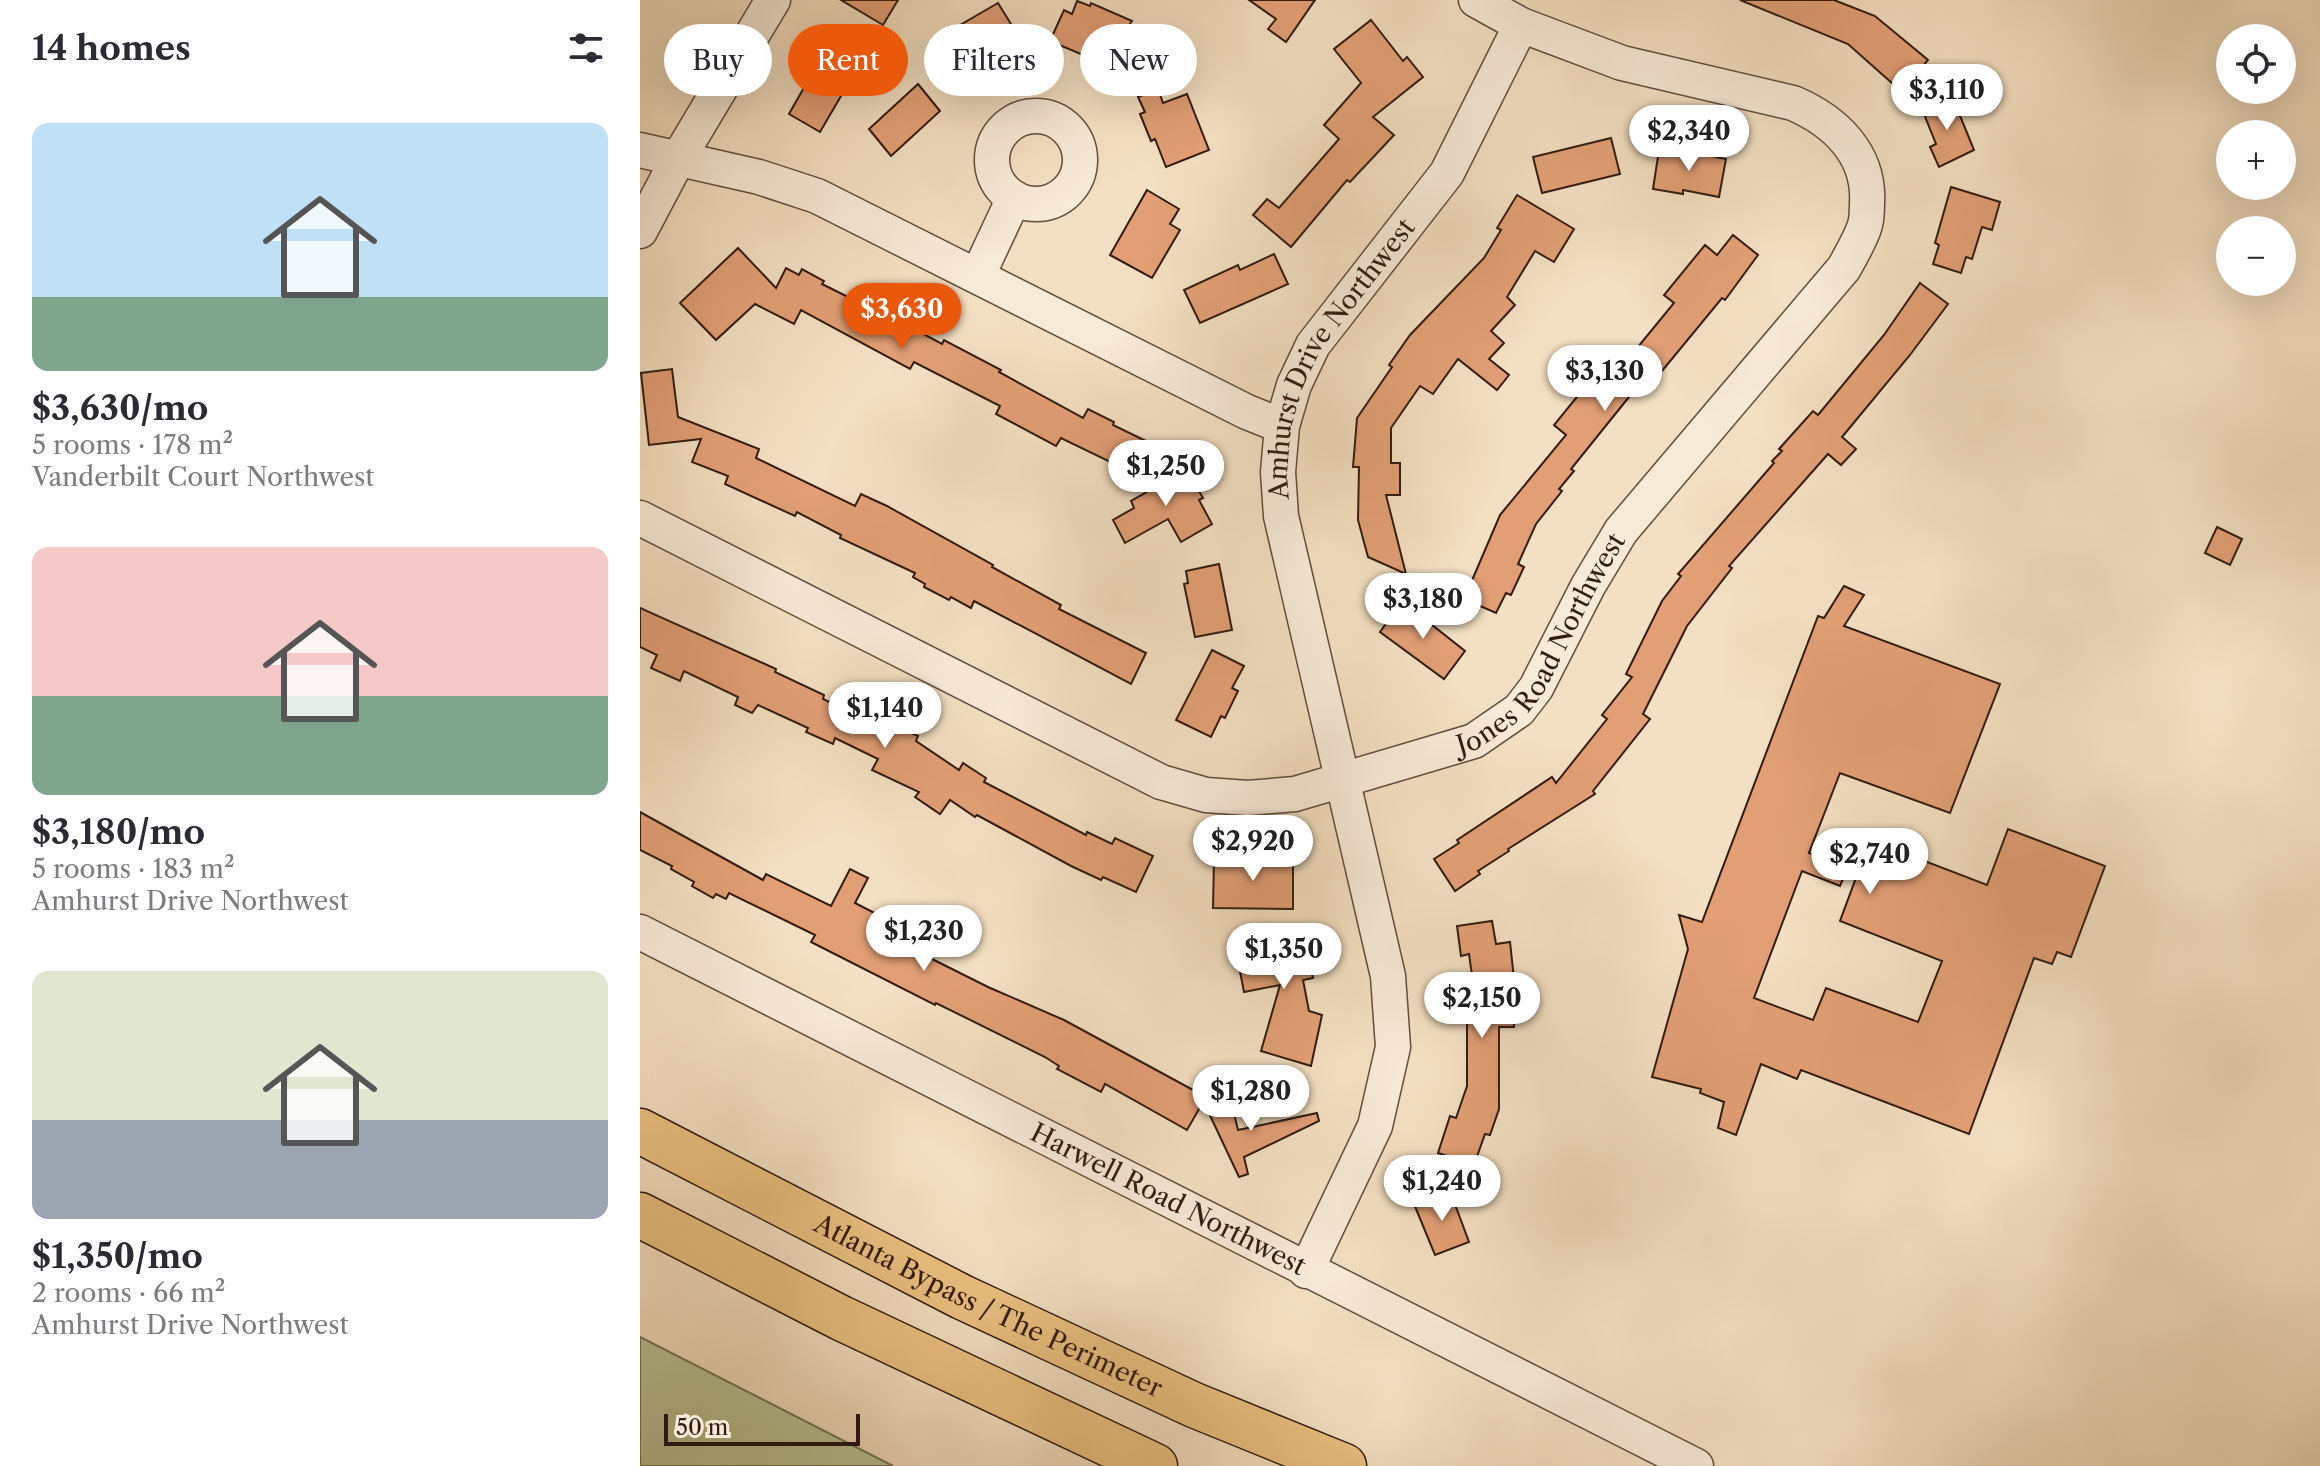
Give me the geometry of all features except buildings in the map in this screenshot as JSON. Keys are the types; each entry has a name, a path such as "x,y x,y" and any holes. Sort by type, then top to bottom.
{"highway":[{"name":"Atlanta Bypass / The Perimeter","path":"640,1131 962,1297 1194,1405 1344,1466"},
{"path":"640,1215 841,1318 1155,1466"}],"street":[{"path":"640,231 678,159 773,0"},
{"name":"Jones Road Northwest","path":"640,518 1161,782 1206,795 1248,798 1295,794 1474,741 1519,710 1536,688 1588,586 1621,531 1844,268 1866,225 1868,189 1859,158 1842,133 1817,114 1793,103 1622,63 1521,25 1476,0"},
{"name":"Amhurst Drive Northwest","path":"1306,1271 1375,1126 1393,1047 1388,976 1281,516 1278,472 1282,426 1294,385 1313,345 1447,173 1521,25"},
{"path":"640,150 759,177 817,196 1247,412 1282,426"},
{"path":"978,275 1014,198"},
{"name":"Harwell Road Northwest","path":"640,932 1696,1466"}],"green space":[{"path":"640,1337 893,1466 640,1466"}]}
